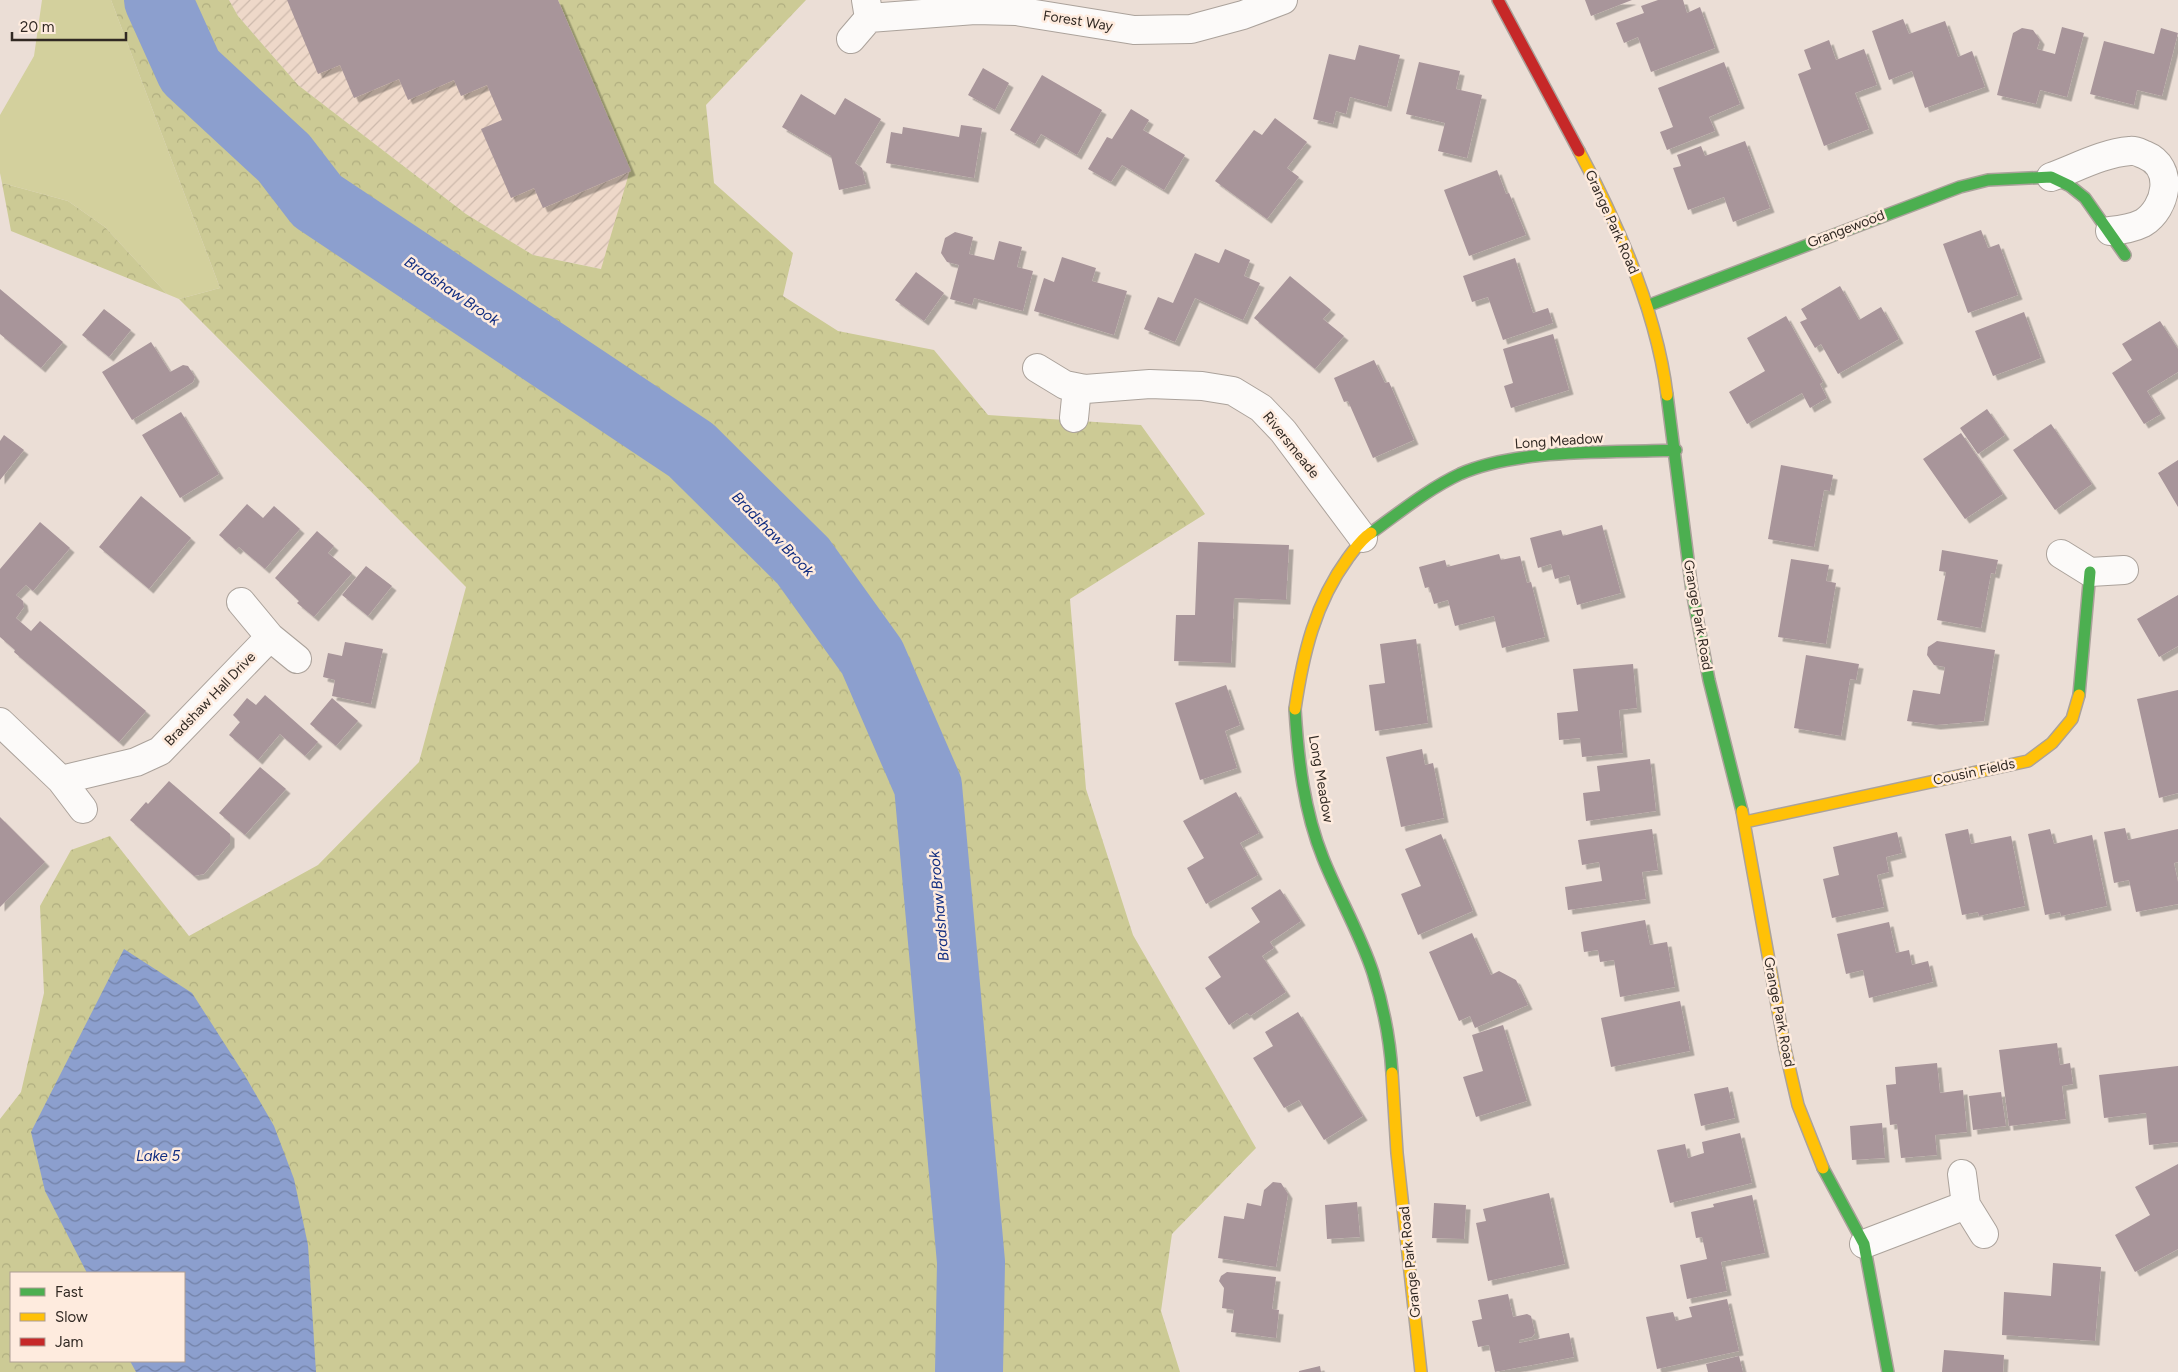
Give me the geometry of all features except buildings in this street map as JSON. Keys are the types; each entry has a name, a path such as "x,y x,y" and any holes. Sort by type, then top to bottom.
{"street":[{"name":"Forest Way","path":"851,39 867,9 1016,11 1134,30 1191,29 1243,15 1283,0"},
{"name":"Grange Park Road","path":"1498,0 1587,166 1617,230 1647,306 1666,387 1676,450 1692,591 1709,680 1745,822 1785,1049 1798,1105 1817,1157 1864,1244 1888,1372"},
{"name":"Grangewood","path":"1647,306 1960,187 1988,180 2051,177 2110,155 2133,150 2150,157 2162,170 2164,184 2163,200 2155,212 2142,223 2126,229 2110,231"},
{"path":"2051,177 2070,186 2085,198 2110,231 2125,255"},
{"name":"Riversmeade","path":"1037,368 1065,385 1077,388 1150,384 1202,386 1233,391 1261,408 1284,431 1363,538"},
{"path":"1074,418 1077,388"},
{"name":"Long Meadow","path":"1397,1153 1392,1068 1386,1019 1372,971 1322,856 1306,798 1298,752 1295,708 1312,626 1333,579 1363,538 1424,495 1461,474 1505,460 1547,455 1676,450"},
{"path":"2061,554 2090,572 2124,570"},
{"name":"Cousin Fields","path":"1745,822 2028,761 2052,743 2072,719 2080,693 2090,572"},
{"path":"241,602 270,637 297,659"},
{"name":"Bradshaw Hall Drive","path":"61,780 136,762 160,751 270,637"},
{"path":"0,722 61,780 82,810"},
{"name":"Grange Park Road","path":"1397,1153 1421,1372"},
{"path":"1962,1174 1966,1206 1984,1234"},
{"path":"1864,1244 1966,1206"}],"shaded area":[{"path":"42,0 111,0 220,288 179,299 167,294 105,227 68,201 2,183 0,173 0,115 34,56"},
{"path":"229,0 558,0 631,171 602,269 533,255 466,214 298,85 238,16"}],"green space":[{"path":"111,0 229,0 238,16 298,85 466,214 533,255 601,269 630,170 558,0 806,0 706,105 714,183 793,253 783,296 838,331 934,350 988,415 1141,425 1205,514 1070,599 1086,789 1133,935 1256,1148 1172,1234 1161,1311 1180,1372 0,1372 0,1119 21,1092 44,993 40,906 71,850 110,836 189,936 318,865 419,762 466,587 179,299 220,288"},
{"path":"2,183 68,201 105,227 167,294 11,231"}],"water":[{"name":"Lake 5","path":"124,949 192,993 244,1074 274,1126 294,1179 308,1245 316,1372 136,1372 131,1362 185,1362 185,1272 86,1272 45,1191 31,1132"}],"waterway":[{"name":"Bradshaw Brook","path":"158,0 190,71 284,158 317,201 691,450 803,561 872,657 928,786 971,1262 969,1372"}],"traffic: fast":[{"path":"1647,306 1960,187 1988,180 2051,177 2070,186 2085,198 2125,255"},
{"path":"1667,395 1692,591 1709,680 1742,811"},
{"path":"1371,533 1414,501 1437,487 1460,474 1484,466 1510,460 1566,453 1676,450"},
{"path":"2079,695 2090,572"},
{"path":"1295,709 1300,766 1311,822 1323,858 1373,973 1386,1022 1392,1073"},
{"path":"1823,1168 1864,1244 1888,1372"}],"traffic: slow":[{"path":"1579,151 1608,208 1634,270 1655,333 1667,395"},
{"path":"1295,709 1302,669 1319,611 1327,593 1348,558 1361,541 1371,533"},
{"path":"1745,822 2028,761 2052,743 2072,719 2079,695"},
{"path":"1742,811 1785,1049 1798,1105 1823,1168"},
{"path":"1392,1073 1397,1153 1421,1372"}],"traffic: jam":[{"path":"1498,0 1579,151"}]}
